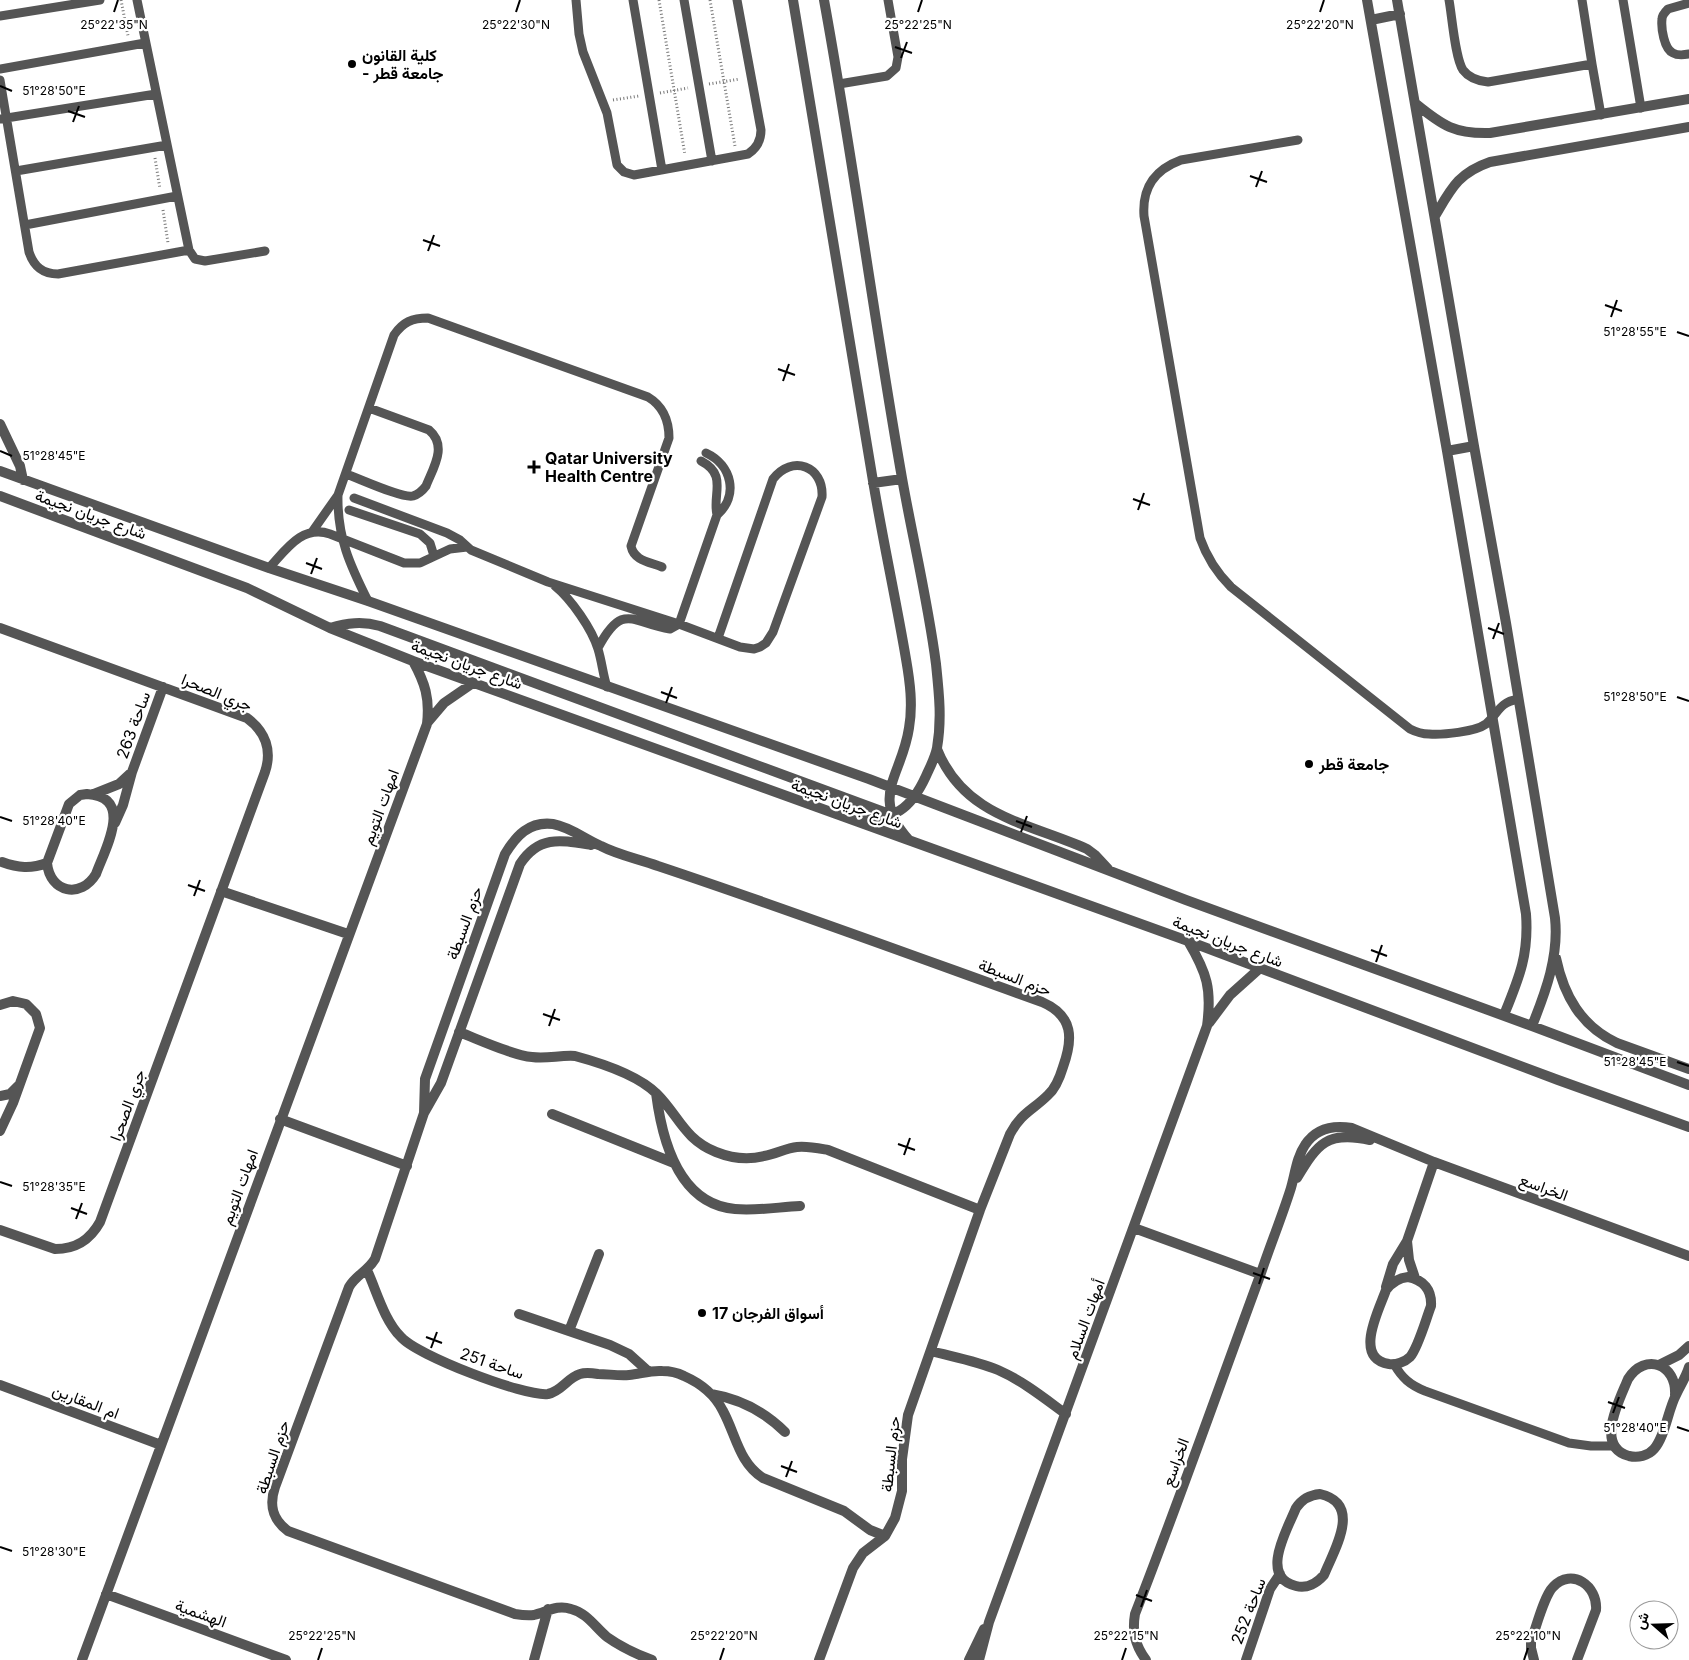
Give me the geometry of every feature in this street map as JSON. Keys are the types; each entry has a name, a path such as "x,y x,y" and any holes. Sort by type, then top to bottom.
{"street":[{"path":"794,0 873,483 907,662 911,712 906,744 890,788 890,802 892,815 897,825 911,842"},
{"path":"824,0 902,479 929,621 939,689 940,722 937,749 916,798 906,807 892,815 874,820 853,821"},
{"path":"1367,0 1447,451 1491,719 1526,914 1527,945 1522,970 1504,1016"},
{"path":"1397,0 1555,918 1554,952 1546,990 1532,1026"},
{"path":"1370,20 1400,14"},
{"path":"1416,104 1436,121 1448,128 1476,133 1490,133 1689,99"},
{"path":"1435,216 1451,189 1462,176 1475,167 1490,162 1689,127"},
{"path":"0,424 20,466 23,480"},
{"path":"1447,451 1474,446"},
{"name":"شارع جريان نجيمة","path":"0,471 890,788 1689,1085"},
{"path":"873,483 902,479"},
{"name":"شارع جريان نجيمة","path":"0,496 247,588 330,628 412,661 1188,942 1689,1127"},
{"path":"330,628 360,622 380,626 892,815"},
{"name":"جري الصحرا","path":"0,628 247,718 260,730 267,746 265,772 100,1222 82,1243 64,1249 55,1249 0,1230"},
{"name":"امهات التويم","path":"82,1660 426,724 427,695 412,661"},
{"name":"امهات التويم","path":"426,724 444,703 473,683"},
{"name":"ساحة 263","path":"132,772 119,784 94,794 80,795 69,804 47,863 48,871 52,878 64,888 71,890 86,886 96,874 123,805 132,772 163,687"},
{"path":"937,749 944,766 973,798 1011,821 1088,849 1108,870"},
{"path":"94,794 106,800 111,806 114,812 114,825"},
{"name":"حزم السبطة","path":"424,1113 425,1079 505,854 518,834 540,824 564,827 603,847 840,929 1042,1002 1057,1011 1067,1025 1070,1042 1060,1077 1049,1095 1032,1107 1016,1123 980,1210 908,1415 902,1459 902,1491 895,1518 885,1536 863,1554 853,1568 819,1660"},
{"name":"حزم السبطة","path":"603,847 564,840 543,843 526,854 515,873 441,1083 424,1113 375,1259 367,1270 354,1279 349,1287 275,1486 271,1504 276,1520 288,1530 515,1614 525,1616 548,1609 567,1608 581,1612 617,1644 630,1652 652,1660"},
{"path":"511,844 526,854"},
{"path":"2,862 29,868 47,863"},
{"path":"221,891 348,934"},
{"path":"476,934 492,939"},
{"name":"أمهات السلام","path":"979,1660 989,1622 1207,1026 1209,1011 1207,980 1202,966 1188,942"},
{"path":"1554,952 1561,980 1573,1005 1593,1028 1606,1038 1617,1043 1689,1069"},
{"name":"أمهات السلام","path":"1207,1026 1230,995 1259,969"},
{"path":"455,994 470,1000"},
{"path":"0,1005 13,1001 26,1004 32,1008 39,1020 38,1035 14,1104 0,1131"},
{"path":"459,1032 529,1057 544,1058 567,1055 582,1058 631,1076 656,1093 688,1134 707,1148 729,1156 752,1158 796,1147 828,1150 980,1210"},
{"path":"0,1096 10,1094 20,1083"},
{"path":"656,1093 662,1124 674,1163 691,1188 701,1196 723,1207 748,1209 800,1206"},
{"path":"552,1114 674,1163"},
{"path":"280,1119 407,1166"},
{"name":"الخراسع","path":"1146,1660 1136,1644 1133,1634 1135,1614 1260,1274 1303,1149 1312,1136 1321,1130 1341,1126 1352,1128 1434,1162 1689,1256"},
{"path":"1386,1290 1395,1280 1408,1277 1415,1278 1426,1286 1431,1299 1431,1306 1414,1351 1406,1360 1394,1364 1382,1362 1377,1358 1369,1342 1370,1335 1393,1264 1407,1241 1434,1162"},
{"path":"1134,1228 1260,1274"},
{"path":"1407,1241 1409,1260 1415,1278"},
{"path":"569,1331 599,1254"},
{"name":"ساحة 251","path":"367,1270 390,1323 402,1339 417,1350 479,1376 541,1394 555,1392 573,1377 585,1373 626,1375 662,1371 684,1376 711,1394"},
{"path":"519,1314 620,1349 649,1372"},
{"path":"1659,1366 1679,1355 1689,1346"},
{"path":"931,1351 983,1364 1000,1371 1024,1384 1066,1414"},
{"path":"1676,1395 1674,1381 1666,1369 1652,1364 1638,1368 1628,1379 1611,1426 1610,1433 1614,1446 1630,1457 1649,1453 1658,1443 1689,1367"},
{"name":"ام المقارين","path":"0,1385 161,1445"},
{"path":"711,1394 724,1412 744,1459 755,1473 763,1478 844,1510 870,1530 885,1536"},
{"path":"711,1394 725,1396 753,1407 765,1414 786,1432"},
{"name":"ساحة 252","path":"1313,1495 1328,1496 1334,1499 1343,1512 1343,1526 1324,1575 1314,1584 1302,1587 1289,1583 1280,1574 1277,1568 1277,1555 1300,1502 1313,1495"},
{"name":"ساحة 252","path":"1246,1660 1270,1589 1280,1574"},
{"path":"1534,1660 1531,1641 1548,1594 1558,1583 1572,1579 1586,1584 1595,1596 1596,1603 1596,1610 1578,1659"},
{"name":"الهشمية","path":"106,1594 286,1660"},
{"path":"534,1660 548,1609"},
{"name":"أمهات السلام","path":"969,1660 976,1643 989,1622"}],"lane":[{"path":"0,16 100,0"},
{"path":"137,0 189,250 195,258 205,260 265,251"},
{"path":"576,0 579,34 583,52 607,113 616,160 624,172 634,175 748,154 753,151 759,142 761,136 737,0"},
{"path":"633,0 662,170"},
{"path":"684,0 712,161"},
{"path":"839,84 887,76 896,68 898,57 888,0"},
{"path":"1449,0 1460,64 1468,75 1474,79 1488,82 1592,64"},
{"path":"1582,0 1600,115"},
{"path":"1623,0 1641,108"},
{"path":"1689,3 1668,9 1662,17 1667,48 1673,54 1689,54"},
{"path":"0,69 146,43"},
{"path":"0,80 3,118 16,171 31,258 39,269 52,274 58,274 189,250"},
{"path":"3,118 156,94"},
{"path":"1298,140 1181,160 1162,169 1145,195 1144,216 1200,538 1205,552 1220,577 1231,587 1410,730 1428,734 1475,730 1491,719 1499,707 1518,699"},
{"path":"16,171 167,144"},
{"path":"25,226 178,196"},
{"path":"312,532 338,495 394,335 404,324 419,318 428,318 648,397 660,407 668,421 669,438 631,546 636,556 662,566"},
{"path":"346,474 402,495 414,496 426,486 438,453 438,443 429,430 369,408"},
{"path":"706,453 720,461 730,483 728,498 724,508 717,515"},
{"path":"598,648 607,631 619,621 626,619 641,620 670,630 679,624 717,515 717,478 711,468 701,462"},
{"path":"354,498 454,536 467,547 548,582 679,624 740,647 754,649 766,643 770,638 822,497 821,483 812,471 798,466 791,466 784,469 774,479 718,638"},
{"path":"338,495 338,518 342,539 351,567 368,601"},
{"path":"349,510 415,532 426,538 430,543 434,556"},
{"path":"415,532 418,523"},
{"path":"269,568 298,538 312,532 324,532 404,563 420,563 450,550 467,547"},
{"path":"548,582 562,592 574,606 598,648 607,687"},
{"path":"1394,1364 1407,1382 1425,1391 1564,1441 1592,1446 1614,1446"}],"path":[{"path":"121,0 130,46"},
{"path":"659,0 687,166"},
{"path":"710,0 737,156"},
{"path":"602,99 612,95 614,101 751,77"},
{"path":"153,147 170,254"}],"place":[{"name":"كلية القانون - جامعة قطر","path":"352,64"},
{"name":"Qatar University Health Centre","path":"534,467"},
{"name":"جامعة قطر","path":"1309,764"},
{"name":"أسواق الفرجان 17","path":"702,1313"}]}
